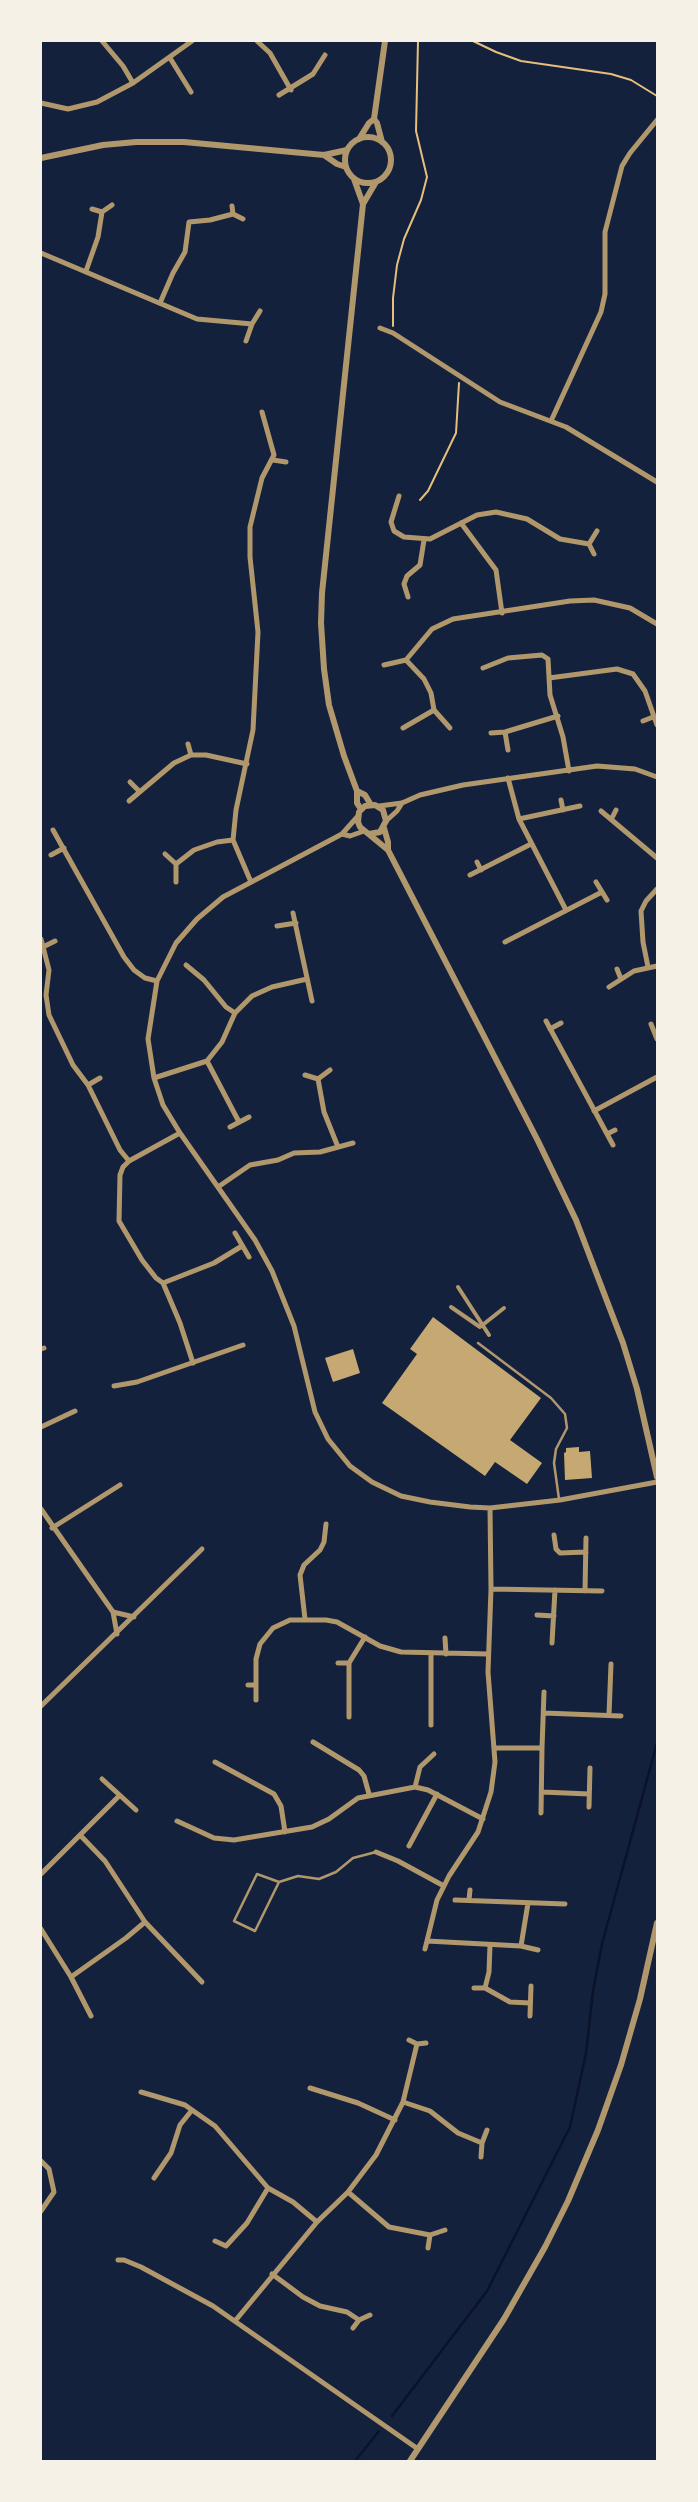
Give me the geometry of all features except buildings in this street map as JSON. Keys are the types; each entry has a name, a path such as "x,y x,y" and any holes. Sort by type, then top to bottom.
{"street":[{"path":"102,41 124,66 133,83"},
{"path":"41,103 59,108 77,108 104,99 133,83 192,41"},
{"path":"257,41 270,53 291,90"},
{"path":"361,809 357,803 357,790 344,756 330,705 324,669 321,623 322,593 363,204 376,182 385,176 390,167 391,156 382,142 377,123 374,119 385,41"},
{"path":"279,95 291,90 313,74 324,55"},
{"path":"170,58 191,92"},
{"path":"41,158 103,145 145,142 184,142 324,155 347,150 359,139 369,123 374,119"},
{"path":"551,421 601,312 605,294 605,232 622,166 630,152 657,120"},
{"path":"359,139 371,137 382,142"},
{"path":"346,167 347,150"},
{"path":"324,155 346,167 354,179 363,204"},
{"path":"354,179 365,183 376,182"},
{"path":"86,271 98,236 102,212 112,205"},
{"path":"232,206 233,214"},
{"path":"92,209 102,212"},
{"path":"160,303 173,273 186,252 189,222 210,220 233,214 243,219"},
{"path":"41,253 197,319 252,324"},
{"path":"246,341 252,324 260,312"},
{"path":"380,328 394,333 500,402 551,421 580,435 657,482"},
{"path":"251,882 233,840 236,810 253,730 258,632 250,557 250,527 262,478 273,460 273,449 262,412"},
{"path":"273,460 286,462"},
{"path":"399,496 392,520 394,531 404,537 424,540 436,537 484,513 504,513 528,519 560,539 589,544"},
{"path":"461,523 496,570 502,613"},
{"path":"589,544 596,531"},
{"path":"408,597 404,584 407,576 420,565 424,540"},
{"path":"589,544 594,554"},
{"path":"384,665 406,660 432,629 440,623 453,619 502,613 570,601 594,600 630,608 657,624"},
{"path":"484,668 508,658 542,655 548,658 550,695 558,716 568,771"},
{"path":"406,660 424,679 431,693 434,710 450,728"},
{"path":"549,678 617,669 633,674 645,691 657,725"},
{"path":"403,728 434,710"},
{"path":"491,733 505,732 558,716"},
{"path":"643,721 653,717"},
{"path":"505,732 508,750"},
{"path":"188,744 191,755"},
{"path":"129,801 174,763 191,755 206,755 247,764"},
{"path":"657,777 635,769 597,766 432,791 402,803 379,806 370,805 361,809 358,816 342,834 223,897 197,919 176,943 157,981 148,1039 154,1078 163,1105 180,1133 255,1240 272,1271 294,1326 315,1412 337,1452 350,1466 372,1482 401,1496 450,1505 490,1508 560,1500 657,1482"},
{"path":"508,778 519,819 566,910"},
{"path":"130,782 139,791"},
{"path":"357,790 365,794 370,805"},
{"path":"561,800 563,810"},
{"path":"386,821 397,811 402,803"},
{"path":"342,834 350,836 380,832 384,828 386,815 379,806"},
{"path":"519,819 580,806"},
{"path":"612,818 616,810"},
{"path":"601,811 612,818 657,858"},
{"path":"358,816 360,828 388,850 538,1141 576,1220 623,1343 657,1477"},
{"path":"384,828 388,850"},
{"path":"53,830 124,957 134,970 145,978 157,981"},
{"path":"176,864 194,850 217,842 233,840"},
{"path":"470,876 532,844"},
{"path":"51,855 64,848"},
{"path":"166,854 176,864 176,882"},
{"path":"477,862 481,870"},
{"path":"596,882 607,900"},
{"path":"648,967 643,942 641,911 646,901 657,890"},
{"path":"505,942 602,892"},
{"path":"293,913 312,1001"},
{"path":"277,926 296,922"},
{"path":"515,936 519,944"},
{"path":"41,940 49,970 46,995 49,1015 73,1065 88,1086 116,1142 129,1161"},
{"path":"44,946 55,941"},
{"path":"186,965 204,980 226,1007 235,1013"},
{"path":"609,987 634,971 657,966"},
{"path":"617,969 621,979"},
{"path":"154,1078 207,1061 222,1042 235,1013 259,993 272,987 307,979"},
{"path":"546,1021 613,1145"},
{"path":"550,1029 561,1023"},
{"path":"651,1024 657,1039"},
{"path":"207,1061 239,1122"},
{"path":"305,1075 318,1078 330,1070"},
{"path":"594,1111 657,1076"},
{"path":"88,1086 100,1078"},
{"path":"318,1078 322,1103 338,1147"},
{"path":"230,1127 248,1117"},
{"path":"607,1134 615,1130"},
{"path":"180,1133 129,1161 123,1167 120,1175 119,1221 142,1260 156,1278 163,1283 180,1323 193,1363"},
{"path":"218,1187 250,1164 271,1162 294,1153 320,1152 353,1143"},
{"path":"235,1233 249,1258"},
{"path":"163,1283 214,1263 242,1246"},
{"path":"458,1287 489,1336"},
{"path":"451,1307 480,1327 504,1308"},
{"path":"114,1386 137,1382 243,1345"},
{"path":"41,1427 75,1411"},
{"path":"52,1528 120,1485"},
{"path":"425,1949 433,1913 444,1886 471,1844 484,1819 492,1792 494,1748 488,1654 491,1590 490,1508"},
{"path":"41,1509 52,1528 113,1612 117,1634"},
{"path":"305,1619 300,1575 304,1565 320,1550 325,1536 326,1524"},
{"path":"554,1535 556,1550 560,1553 586,1552"},
{"path":"585,1591 586,1538"},
{"path":"43,1702 117,1634 202,1549"},
{"path":"491,1590 602,1591"},
{"path":"552,1643 555,1590"},
{"path":"113,1612 134,1617"},
{"path":"537,1615 554,1616"},
{"path":"256,1700 257,1653 267,1633 285,1621 305,1619 337,1622 391,1650 431,1654 488,1654"},
{"path":"349,1717 348,1663 365,1637"},
{"path":"446,1638 446,1654"},
{"path":"431,1654 431,1725"},
{"path":"338,1663 348,1663"},
{"path":"609,1715 611,1664"},
{"path":"248,1685 256,1685"},
{"path":"541,1814 544,1692"},
{"path":"544,1713 621,1716"},
{"path":"313,1742 359,1770 364,1776 368,1794"},
{"path":"494,1748 542,1748"},
{"path":"415,1787 420,1767 434,1754"},
{"path":"214,1762 274,1794 281,1806 285,1832"},
{"path":"589,1806 590,1768"},
{"path":"102,1779 136,1810"},
{"path":"177,1821 209,1836 225,1840 285,1832 318,1825 352,1801 368,1794 415,1787 437,1794 484,1819"},
{"path":"542,1792 589,1794"},
{"path":"408,1846 437,1794"},
{"path":"41,1874 119,1796"},
{"path":"80,1835 105,1860 145,1922 202,1982"},
{"path":"376,1852 398,1861 444,1886"},
{"path":"470,1890 470,1900"},
{"path":"455,1900 565,1904"},
{"path":"521,1946 528,1902"},
{"path":"70,1976 126,1938 145,1922"},
{"path":"410,2461 504,2319 545,2247 568,2200 598,2130 621,2065 640,1999 657,1923"},
{"path":"41,1930 70,1976 91,2016"},
{"path":"427,1941 521,1946 538,1950"},
{"path":"485,1988 489,1972 490,1945"},
{"path":"530,2016 531,1986"},
{"path":"474,1988 485,1988 510,2002 530,2003"},
{"path":"409,2040 417,2044 426,2043"},
{"path":"235,2320 316,2222 348,2192 376,2155 403,2102 417,2044"},
{"path":"310,2088 358,2104 395,2120"},
{"path":"141,2092 185,2104 215,2126 268,2188 293,2202 316,2222"},
{"path":"403,2102 430,2111 458,2133 482,2143"},
{"path":"154,2178 171,2153 180,2125 192,2110"},
{"path":"481,2157 482,2143 486,2130"},
{"path":"41,2161 49,2169 54,2192 41,2211"},
{"path":"215,2242 226,2246 247,2223 268,2188"},
{"path":"348,2192 389,2227 430,2235 445,2230"},
{"path":"428,2248 430,2235"},
{"path":"118,2260 124,2260 141,2267 214,2306 418,2449"},
{"path":"272,2274 303,2297 320,2306 347,2312 359,2320"},
{"path":"353,2328 359,2320 370,2315"}],"lane":[{"path":"478,1343 551,1398 565,1414 567,1428 556,1449 554,1463 560,1500"},
{"path":"279,1882 255,1932 234,1921 257,1874 279,1882 298,1876 319,1879 336,1872 353,1858 376,1852"}],"path":[{"path":"394,333 393,298 397,265 404,239 421,200 427,177 416,131 418,41"},
{"path":"473,41 521,61 617,76 631,80 657,96"},
{"path":"420,500 428,491 456,433 459,376"}],"waterway":[{"path":"392,2416 487,2291 570,2127 586,2053 593,1991 602,1944 657,1743"},
{"path":"355,2461 379,2431"}]}
